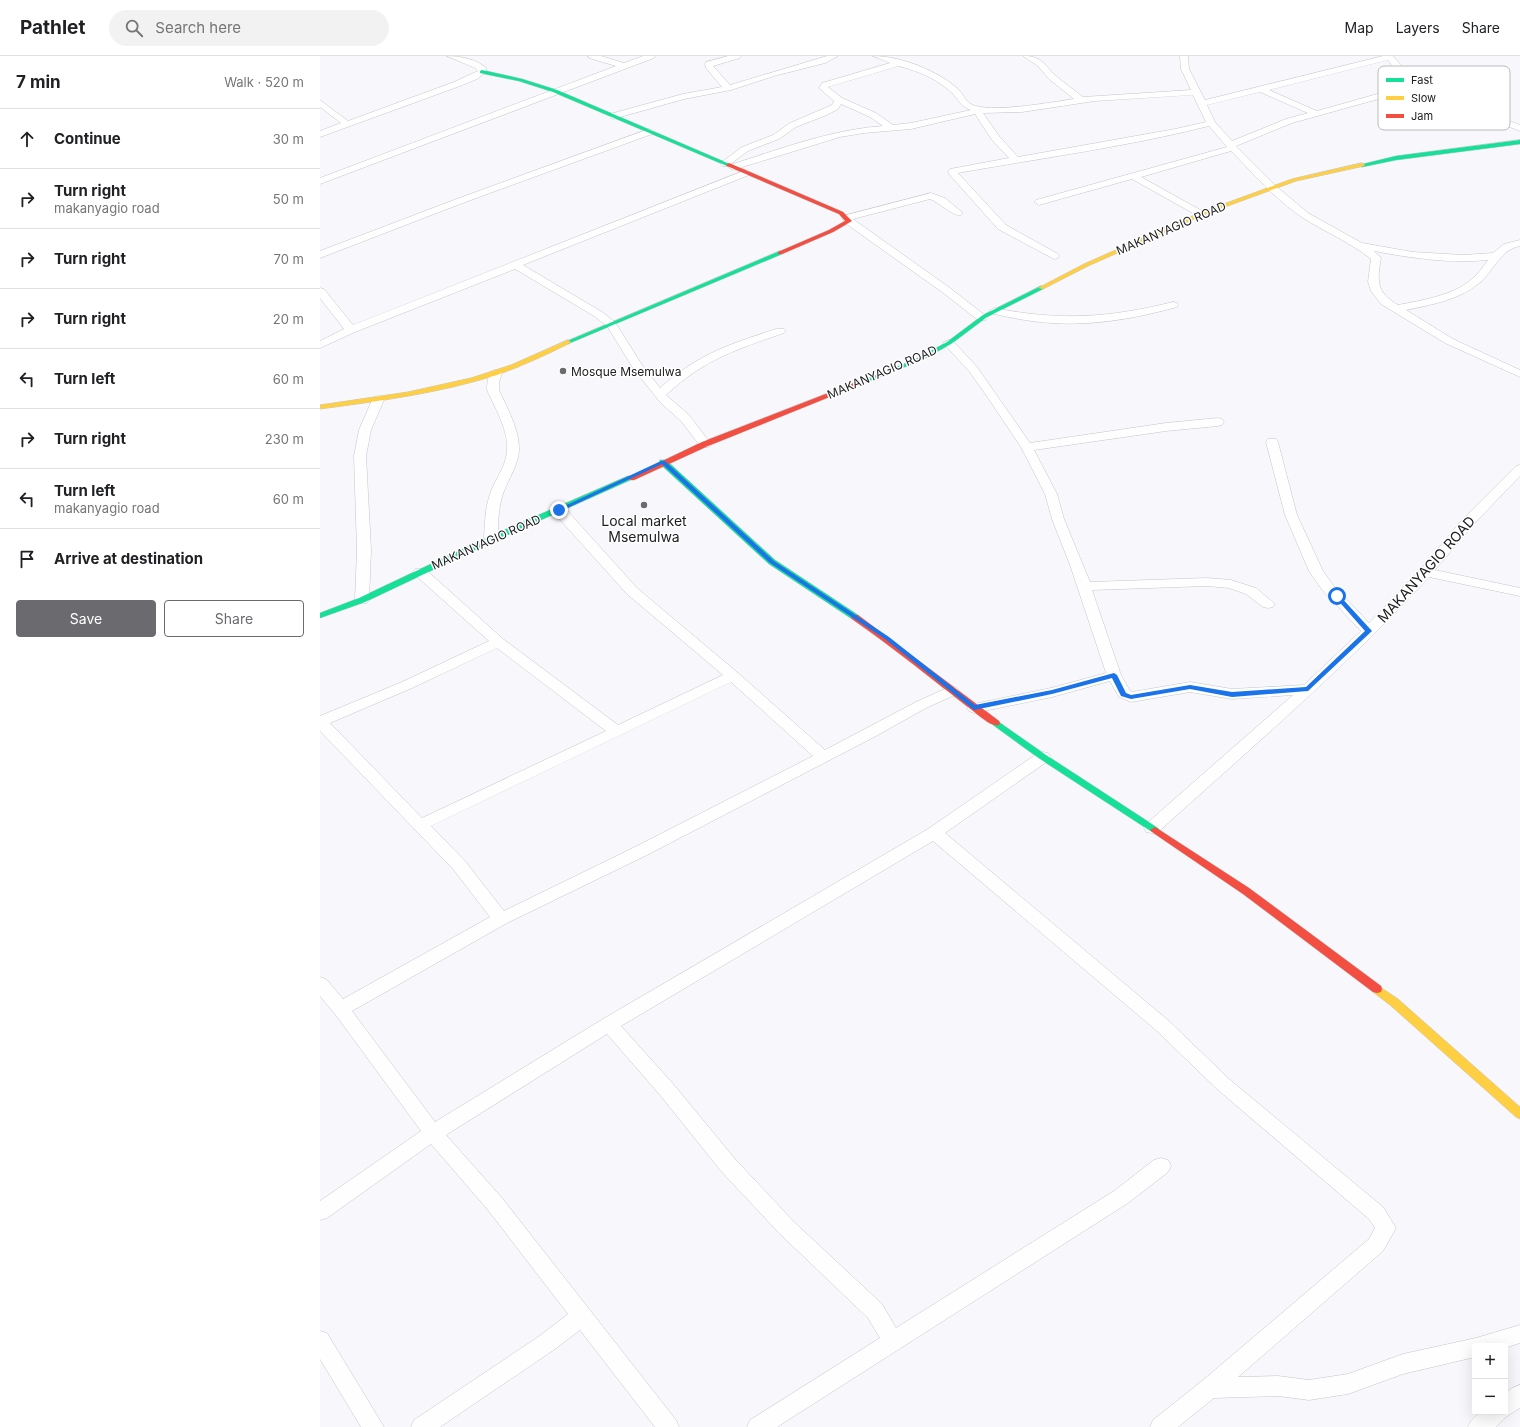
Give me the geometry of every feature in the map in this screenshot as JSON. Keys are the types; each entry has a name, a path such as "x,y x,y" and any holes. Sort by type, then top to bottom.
{"street":[{"path":"451,56 482,68 482,72"},
{"path":"592,56 624,66"},
{"path":"320,181 651,56"},
{"path":"728,88 709,66 709,64 737,56"},
{"path":"613,116 683,97 728,88 771,74 822,61 834,56"},
{"path":"877,56 928,72 956,92 967,106 980,111 996,138 1017,161"},
{"path":"1027,56 1041,64 1052,77 1081,100"},
{"path":"1184,56 1185,69 1211,123 1232,147 1273,188 1305,215 1357,244 1376,258 1372,284 1377,293 1385,302 1449,341 1520,374"},
{"path":"1201,104 1389,56 1397,66"},
{"path":"892,128 872,115 839,100 827,92 823,86 899,63"},
{"path":"320,134 457,84 482,72 520,80 555,91 835,211 946,290 982,318"},
{"path":"1261,89 1317,114"},
{"path":"729,166 833,137 864,130 892,128 923,123 980,111 1022,109 1112,96 1196,92"},
{"path":"1039,202 1232,147 1271,128 1378,96"},
{"path":"729,166 745,149 776,137 793,125 824,113 835,107 839,100"},
{"path":"320,103 347,124"},
{"path":"1054,256 1002,228 953,172 964,168 1017,161 1175,132 1211,123"},
{"path":"1510,124 1520,128"},
{"path":"320,255 457,202 649,132"},
{"name":"MAKANYAGIO ROAD","path":"320,616 362,600 491,539 705,444 918,360 949,343 982,318 994,311 1086,265 1201,214 1294,180 1396,158 1520,142"},
{"path":"320,345 351,330 746,173"},
{"path":"1132,176 1201,214"},
{"path":"320,407 378,400 456,386 496,373 831,231 848,220 931,196 942,200 958,213"},
{"path":"1397,309 1438,298 1468,287 1476,281 1497,256 1508,246 1520,243"},
{"path":"1357,244 1401,253 1457,259 1497,256"},
{"path":"516,265 598,314 611,324 637,366 660,394 685,418 705,444"},
{"path":"320,291 351,330"},
{"path":"994,311 1028,318 1078,320 1150,312 1173,305"},
{"path":"660,394 682,375 713,356 727,349 780,331"},
{"path":"949,343 973,369 1027,447 1050,494 1084,586 1114,675 1124,694 1131,697 1190,687 1232,694 1308,689"},
{"path":"491,539 492,507 498,489 506,475 513,451 511,434 493,390 493,383 496,373"},
{"path":"362,600 364,550 360,456 365,430 378,400"},
{"path":"1027,447 1128,432 1218,422"},
{"path":"1272,442 1291,516 1316,571 1328,588 1369,631"},
{"path":"663,462 772,562 887,638 974,708 1043,757 1246,891 1394,1002 1520,1114"},
{"name":"MAKANYAGIO ROAD","path":"1152,828 1308,689 1393,608 1426,572 1462,528 1520,469"},
{"path":"559,510 632,591 734,676 823,757"},
{"path":"420,572 498,642 617,732"},
{"path":"1426,572 1520,592"},
{"path":"1084,586 1208,582 1240,586 1251,591 1268,604"},
{"path":"498,642 407,685 320,722 459,865 501,918"},
{"path":"974,708 1052,692 1114,675"},
{"path":"420,825 734,676"},
{"path":"341,1009 501,918 641,851 952,690"},
{"path":"320,1212 433,1133 609,1024 934,833 1043,757"},
{"path":"934,833 1163,1026 1222,1084 1376,1213 1386,1228 1376,1245 1210,1388 1161,1427"},
{"path":"320,984 341,1009 433,1133 495,1204 668,1427"},
{"path":"609,1024 667,1090 728,1166 786,1227 875,1311 893,1342"},
{"path":"758,1427 1121,1197 1161,1166"},
{"path":"422,1427 548,1342 582,1316"},
{"path":"1490,1343 1520,1334"},
{"path":"320,1340 373,1427"},
{"path":"1210,1388 1278,1386 1309,1390 1348,1384 1403,1364 1472,1348"},
{"path":"1508,1405 1520,1395"},
{"path":"1479,1427 1494,1415"}],"traffic: fast":[{"path":"482,72 520,80 555,91 729,165"},
{"path":"1362,165 1396,158 1520,142"},
{"path":"568,342 780,253"},
{"path":"867,380 918,360 949,343 985,316 1041,288"},
{"path":"663,462 772,562 855,617"},
{"path":"320,616 362,600 491,539 631,478"},
{"path":"996,723 1043,757 1155,830"}],"traffic: slow":[{"path":"1041,288 1086,265 1201,214 1294,180 1362,165"},
{"path":"320,407 408,394 474,380 532,359 568,342"},
{"path":"1377,989 1394,1002 1520,1114"}],"traffic: jam":[{"path":"729,165 841,213 849,221 831,231 780,253"},
{"path":"631,478 705,444 867,380"},
{"path":"855,617 996,723"},
{"path":"1155,830 1246,891 1377,989"}],"place":[{"name":"Mosque Msemulwa","path":"563,371"},
{"name":"Local market Msemulwa","path":"644,505"}],"route":[{"path":"559,510 663,462 772,562 887,638 974,708 1052,692 1114,675 1124,694 1131,697 1190,687 1232,694 1308,689 1369,631 1337,596"}]}
